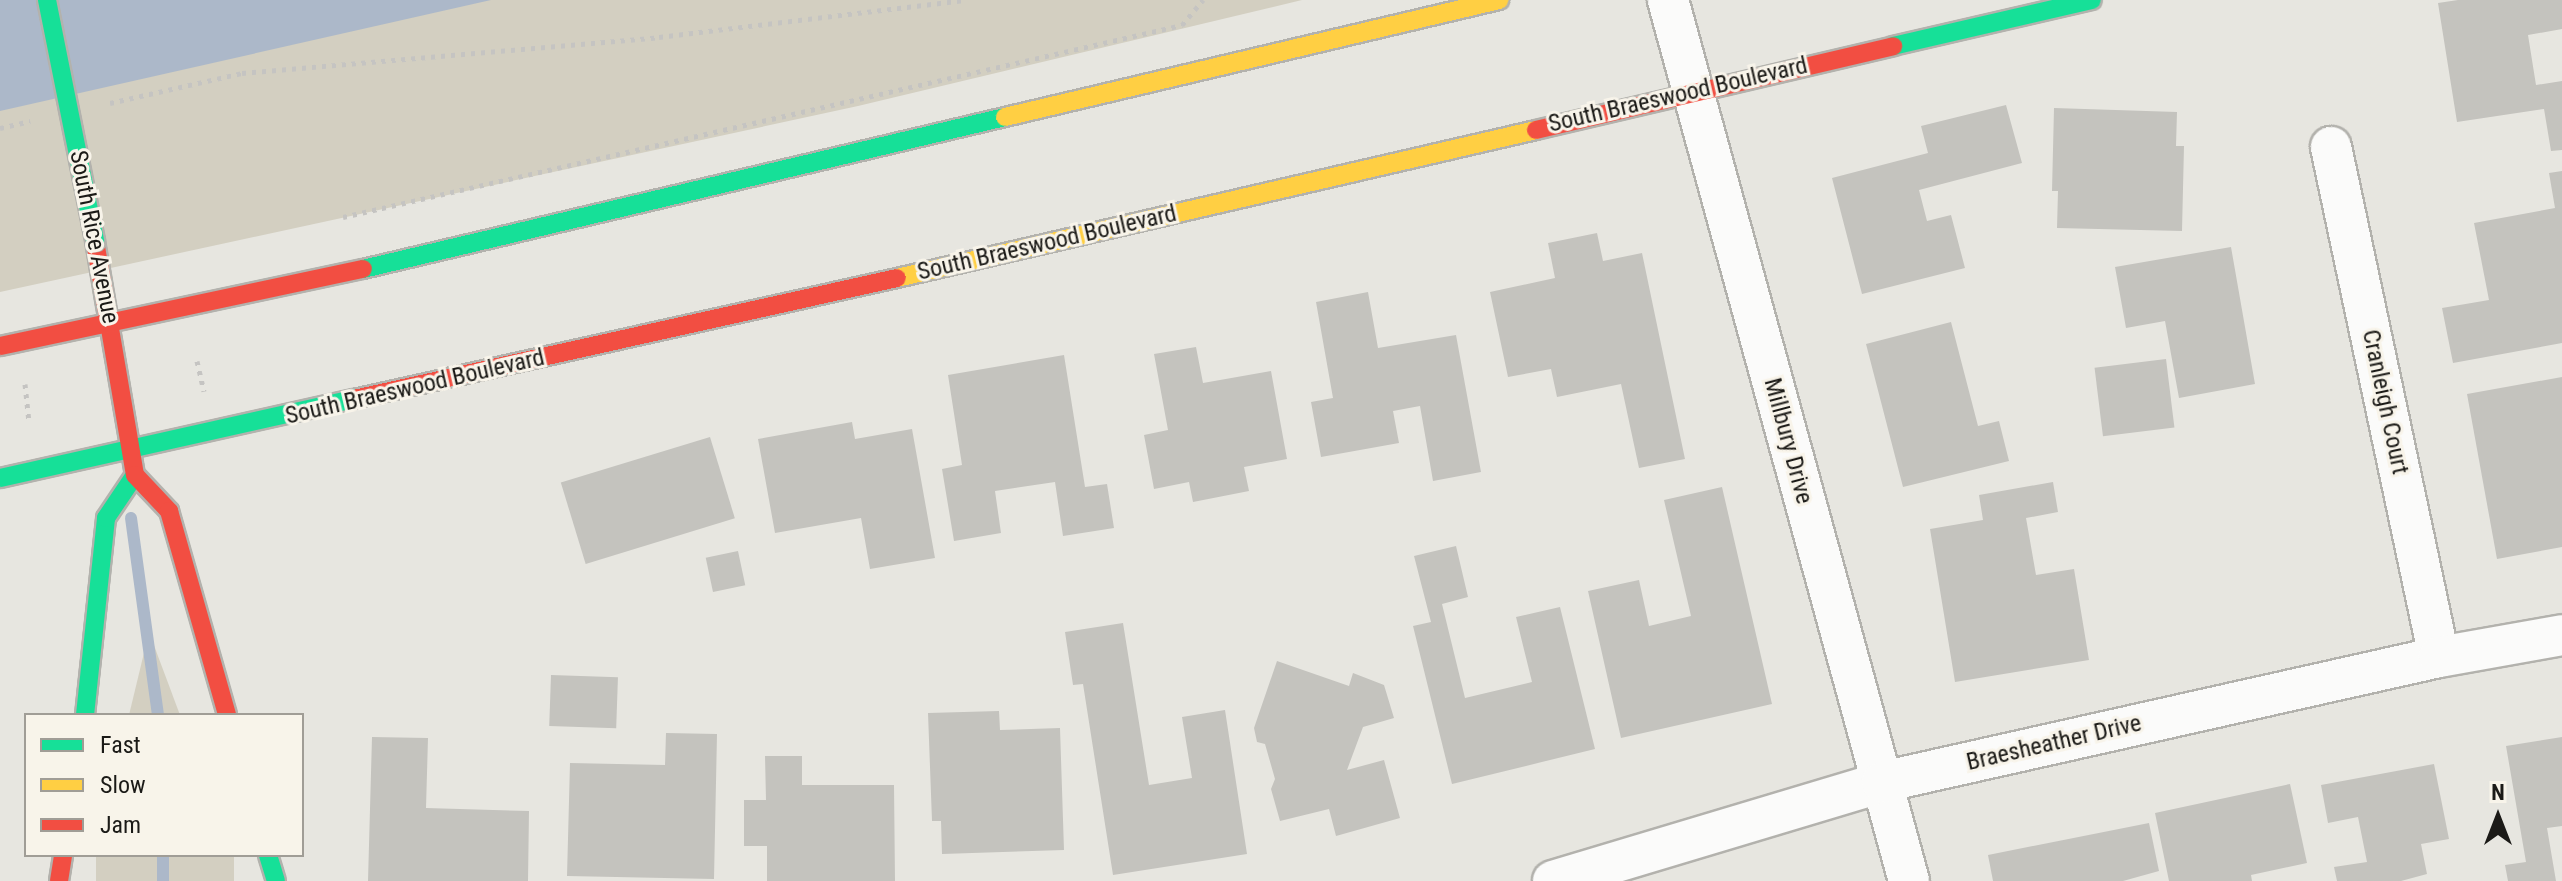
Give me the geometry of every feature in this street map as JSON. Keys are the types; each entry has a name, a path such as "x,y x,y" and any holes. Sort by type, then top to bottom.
{"main road":[{"name":"South Rice Avenue","path":"47,0 112,326 135,475"},
{"path":"0,346 112,326 1499,0"},
{"name":"South Braeswood Boulevard","path":"0,478 133,451 2092,0"},
{"path":"85,713 106,518 135,475 169,511 226,713"},
{"path":"59,881 63,857"},
{"path":"269,857 276,881"}],"street":[{"name":"Millbury Drive","path":"1668,0 1909,881"},
{"name":"Cranleigh Court","path":"2331,147 2439,657"},
{"name":"Braesheather Drive","path":"1553,881 1882,782 2439,657 2562,635"}],"path":[{"path":"106,104 242,73 659,37 965,0"},
{"path":"343,217 1182,25 1203,0"},
{"path":"0,128 45,117"},
{"path":"197,361 204,393"},
{"path":"25,382 29,423"}],"shaded area":[{"path":"0,0 1302,0 858,106 0,292"},
{"path":"149,632 179,713 129,713"},
{"path":"96,857 234,857 234,881 96,881"}],"water":[{"path":"0,0 491,0 0,111"}],"building":[{"path":"2458,0 2562,0 2562,29 2528,35 2536,85 2562,81 2562,150 2551,151 2544,109 2457,122 2438,3"},
{"path":"2006,105 2022,163 1919,190 1927,221 1951,215 1965,268 1862,294 1832,178 1928,153 1921,126"},
{"path":"2054,108 2177,112 2176,146 2184,146 2182,231 2057,228 2058,191 2052,191"},
{"path":"2562,171 2562,343 2453,363 2442,308 2489,300 2474,223 2555,208 2549,173"},
{"path":"1597,233 1603,261 1642,253 1685,459 1639,468 1621,384 1557,397 1551,369 1508,377 1490,292 1555,278 1548,243"},
{"path":"2231,247 2255,384 2179,398 2165,321 2126,328 2115,267"},
{"path":"1368,292 1378,348 1456,335 1481,472 1433,481 1420,406 1393,411 1399,443 1321,457 1311,402 1333,398 1316,302"},
{"path":"1951,322 1978,426 1999,421 2009,461 1903,487 1866,344"},
{"path":"1196,347 1203,383 1271,371 1287,459 1244,467 1249,491 1193,502 1189,482 1154,489 1144,435 1168,430 1154,354"},
{"path":"1064,355 1085,487 1107,484 1114,528 1063,536 1055,482 995,491 1001,533 954,541 942,469 962,465 948,375"},
{"path":"2166,359 2174,427 2103,436 2095,368"},
{"path":"2562,377 2562,547 2497,559 2467,394"},
{"path":"852,422 855,439 912,429 935,558 870,569 861,518 775,533 758,439"},
{"path":"710,437 735,518 586,564 561,483"},
{"path":"2053,482 2058,512 2026,518 2036,575 2074,569 2089,660 1955,682 1930,529 1983,520 1979,495"},
{"path":"1722,487 1772,704 1621,738 1588,591 1639,580 1649,626 1691,616 1664,500"},
{"path":"1456,546 1468,597 1442,604 1465,698 1532,682 1516,617 1560,607 1595,749 1452,784 1413,626 1431,622 1414,556"},
{"path":"738,551 745,585 713,592 706,558"},
{"path":"1123,623 1149,785 1192,778 1182,717 1225,710 1247,854 1113,875 1083,684 1073,685 1065,632"},
{"path":"1277,661 1349,686 1353,673 1384,685 1394,718 1363,727 1347,770 1384,760 1400,818 1336,836 1329,809 1280,821 1271,789 1275,779 1265,744 1257,742 1254,728"},
{"path":"551,675 618,677 616,728 549,726"},
{"path":"999,711 1000,730 1060,728 1064,850 942,854 941,821 932,821 928,713"},
{"path":"666,733 717,734 714,879 567,876 570,763 665,765"},
{"path":"372,737 428,738 426,808 529,811 528,881 368,881"},
{"path":"2562,737 2562,826 2547,828 2556,881 2508,881 2505,865 2526,862 2506,746"},
{"path":"765,756 802,756 802,785 894,785 895,881 767,881 767,846 744,846 744,800 766,800"},
{"path":"2434,764 2449,839 2421,844 2427,874 2401,881 2337,881 2334,867 2367,862 2358,817 2328,823 2321,785"},
{"path":"2290,784 2307,863 2251,875 2252,881 2169,881 2155,813"},
{"path":"2149,823 2159,871 2123,881 1993,881 1988,855"}],"waterway":[{"path":"131,518 158,713"},
{"path":"163,857 163,881"}],"traffic: fast":[{"path":"47,0 95,241"},
{"path":"1893,46 2092,0"},
{"path":"363,269 1005,117"},
{"path":"0,478 354,399"},
{"path":"85,713 106,518 135,475"},
{"path":"269,857 276,881"}],"traffic: slow":[{"path":"1005,117 1499,0"},
{"path":"897,278 1536,130"}],"traffic: jam":[{"path":"1536,130 1893,46"},
{"path":"95,241 135,475 169,511 226,713"},
{"path":"0,346 363,269"},
{"path":"354,399 897,278"},
{"path":"59,881 63,857"}]}
